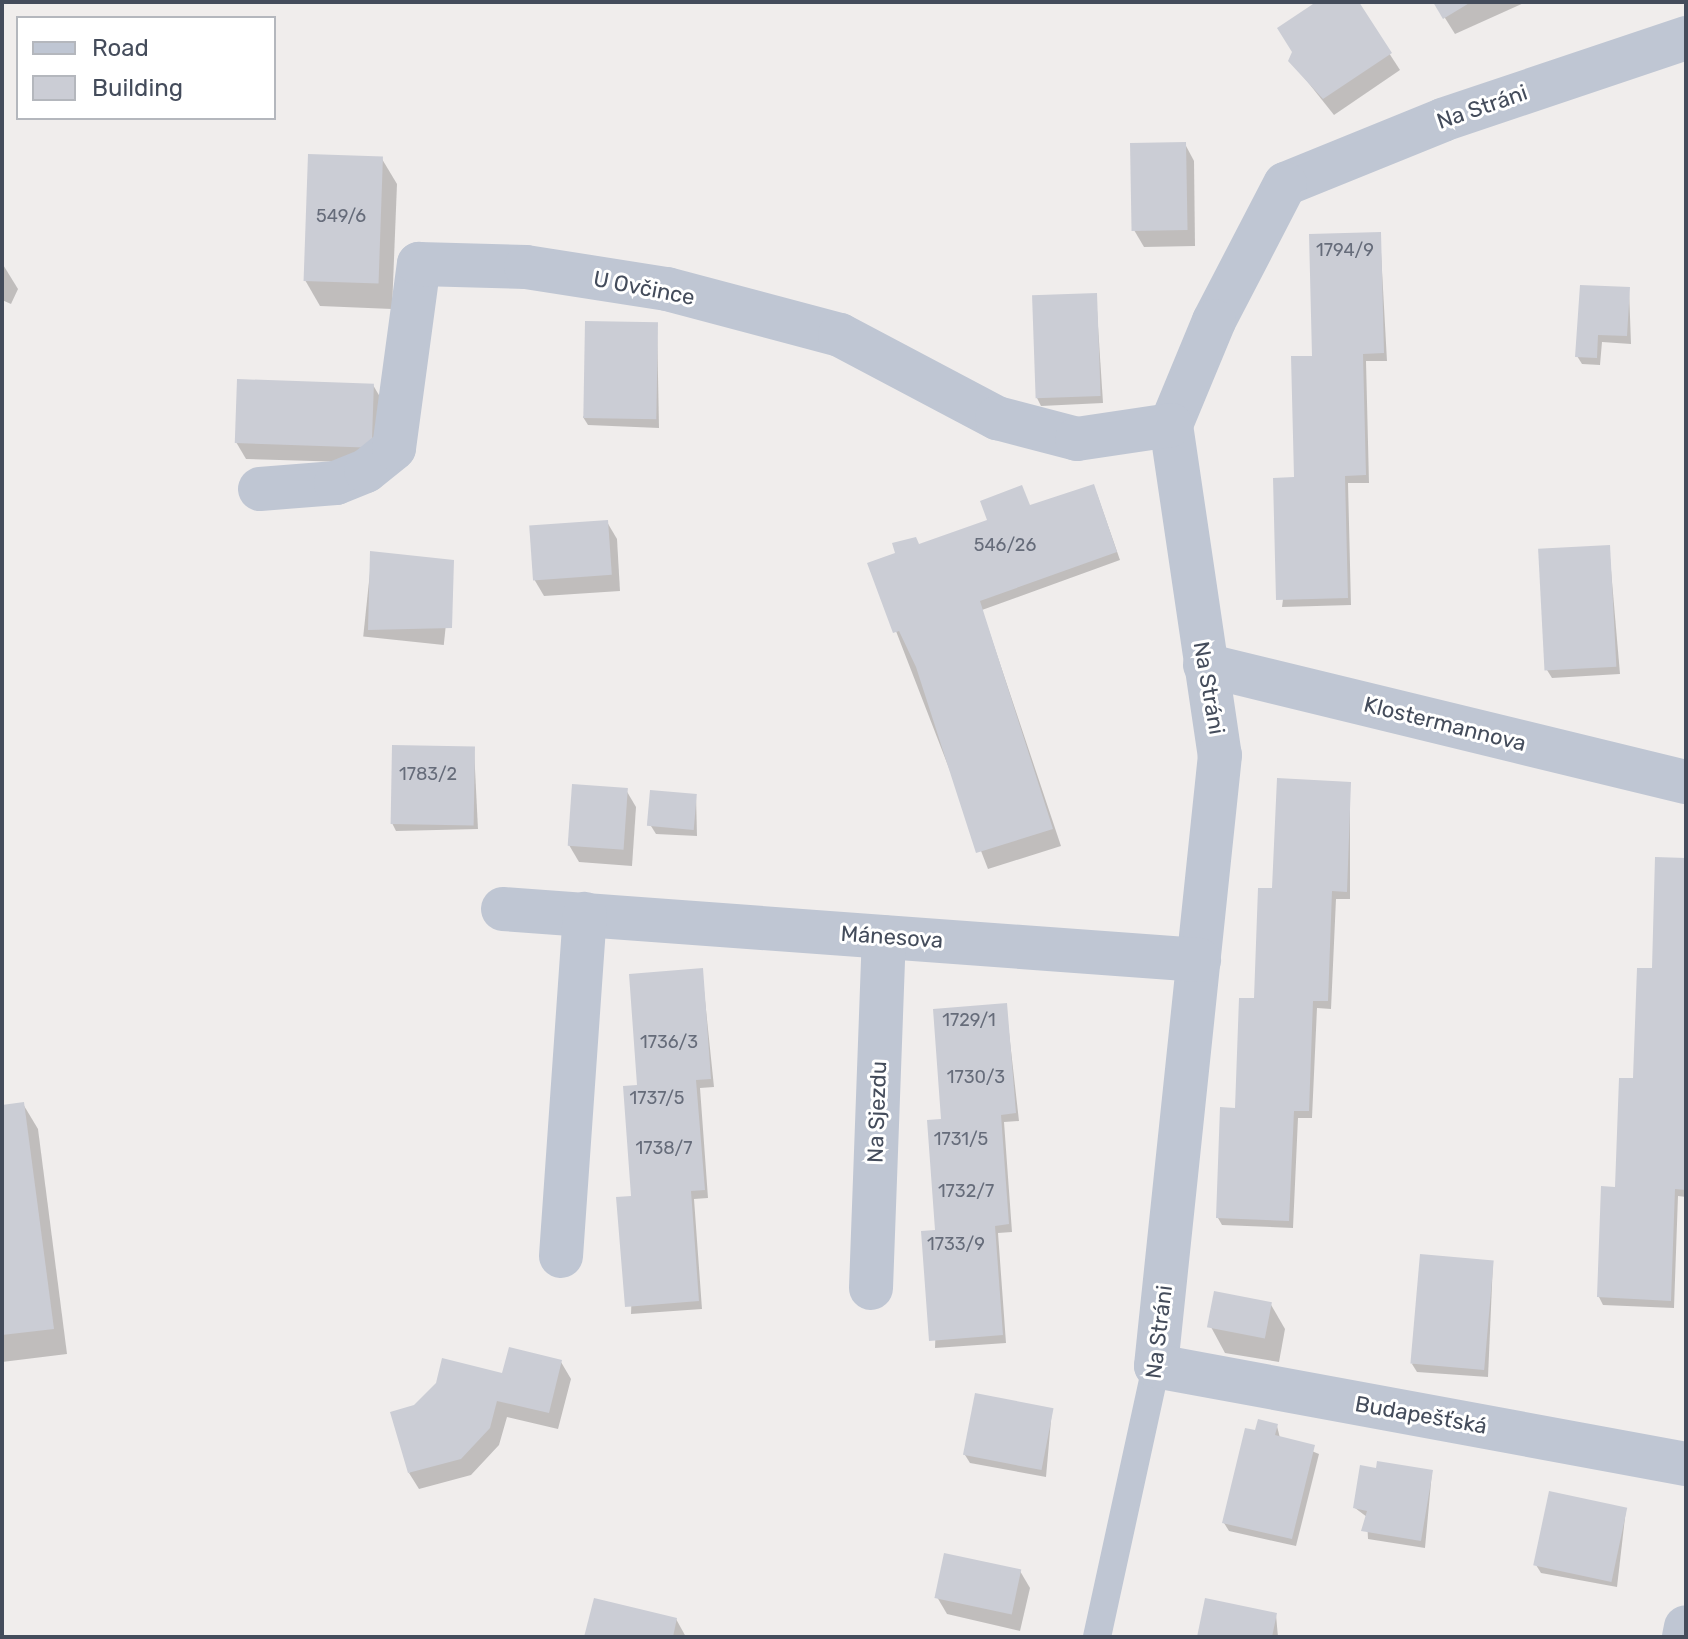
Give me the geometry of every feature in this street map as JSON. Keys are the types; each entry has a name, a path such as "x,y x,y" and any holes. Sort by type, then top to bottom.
{"street":[{"name":"Na Stráni","path":"1156,1366 1220,755 1171,425 1214,321 1285,184 1443,120 1686,38"},
{"name":"U Ovčince","path":"260,489 336,483 366,471 394,448 419,264 526,267 667,289 840,335 997,418 1077,439 1171,425"},
{"name":"Klostermannova","path":"1205,665 1686,782"},
{"name":"Mánesova","path":"503,909 1199,960"},
{"path":"561,1256 585,914"},
{"name":"Na Sjezdu","path":"871,1288 884,937"},
{"name":"Budapešťská","path":"1156,1366 1686,1464"},
{"path":"1684,1637 1686,1627"}],"lane":[{"name":"Na Stráni","path":"1097,1637 1156,1366"}],"building":[{"path":"1316,2 1359,2 1392,53 1323,99 1288,61 1292,52 1277,28"},
{"path":"1433,2 1471,2 1443,19"},
{"path":"1186,142 1188,230 1132,231 1130,143"},
{"path":"308,154 383,157 379,284 304,281"},
{"path":"1381,232 1384,353 1363,354 1366,475 1345,476 1348,598 1276,600 1273,478 1294,477 1291,356 1312,356 1309,234"},
{"path":"1580,285 1630,287 1627,336 1598,335 1597,358 1575,357"},
{"path":"1097,293 1101,396 1036,398 1032,295"},
{"path":"585,321 658,322 656,419 583,418"},
{"path":"237,379 374,384 372,448 235,443"},
{"path":"1094,484 1117,552 980,601 1053,829 976,853 916,667 899,631 893,633 867,563 895,553 892,543 916,537 919,544 987,520 980,501 1022,485 1030,505"},
{"path":"608,520 612,575 533,580 529,526"},
{"path":"1610,545 1616,667 1544,671 1538,549"},
{"path":"370,551 454,560 452,628 368,630"},
{"path":"392,745 475,746 474,825 391,824"},
{"path":"1277,778 1351,782 1347,892 1332,891 1328,1001 1313,1001 1309,1111 1294,1111 1289,1221 1216,1218 1220,1107 1235,1108 1239,998 1254,998 1258,888 1272,888"},
{"path":"572,784 628,788 624,850 568,846"},
{"path":"650,790 697,794 694,830 647,826"},
{"path":"1655,857 1686,858 1686,1190 1675,1189 1671,1301 1597,1297 1601,1186 1615,1187 1619,1078 1633,1078 1637,968 1652,968"},
{"path":"703,968 711,1079 696,1080 705,1190 691,1191 699,1301 625,1307 616,1197 631,1196 623,1086 637,1085 629,974"},
{"path":"1007,1003 1016,1113 1001,1115 1009,1224 995,1226 1003,1335 929,1341 921,1231 935,1230 927,1120 941,1119 933,1009"},
{"path":"24,1102 54,1329 2,1335 2,1105"},
{"path":"1420,1254 1494,1260 1484,1370 1410,1364"},
{"path":"1214,1291 1272,1302 1265,1339 1207,1327"},
{"path":"509,1347 562,1360 549,1413 497,1401 490,1428 461,1459 408,1473 390,1412 414,1405 436,1383 442,1358 502,1373"},
{"path":"975,1393 1054,1408 1042,1470 963,1455"},
{"path":"1258,1419 1278,1424 1275,1435 1315,1445 1292,1539 1222,1523 1245,1428 1255,1430"},
{"path":"1377,1461 1433,1470 1421,1541 1361,1531 1367,1511 1353,1508 1360,1465 1376,1468"},
{"path":"1549,1491 1627,1508 1611,1582 1533,1565"},
{"path":"944,1553 1021,1569 1012,1614 934,1598"},
{"path":"594,1598 677,1618 673,1637 584,1637"},
{"path":"1205,1598 1277,1613 1272,1637 1197,1637"}]}
